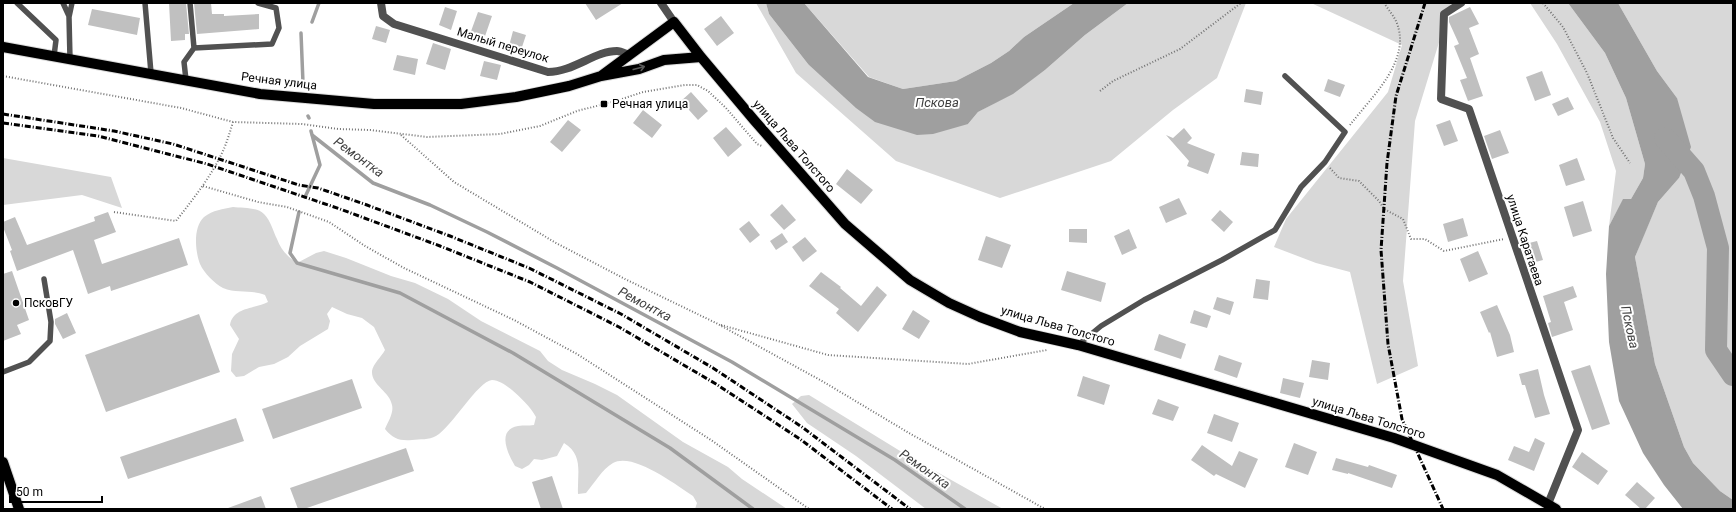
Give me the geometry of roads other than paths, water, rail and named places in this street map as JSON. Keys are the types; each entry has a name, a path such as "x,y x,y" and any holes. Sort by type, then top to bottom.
{"main road":[{"path":"601,76 674,22"},
{"name":"улица Льва Толстого","path":"674,22 701,57 845,224 910,280 949,303 980,317 1020,332 1078,345 1394,438 1497,475 1552,507"},
{"name":"Речная улица","path":"3,47 260,94 374,104 461,104 516,97 569,86 601,76"},
{"path":"601,76 639,69 664,60 701,57"},
{"path":"3,462 19,509"}],"street":[{"name":"Малый переулок","path":"381,3 383,16 394,24 548,72 559,72 606,53 618,51 629,55"},
{"name":"улица Льва Толстого","path":"661,3 674,22"},
{"name":"улица Каратаева","path":"1461,3 1444,14 1441,99 1469,109 1511,237 1578,430 1552,507"}],"lane":[{"path":"17,3 56,40 54,56"},
{"path":"63,3 69,17"},
{"path":"70,60 69,17 72,3"},
{"path":"145,3 151,74"},
{"path":"186,80 184,62 194,48 190,3"},
{"path":"194,48 272,44 279,28 276,8 258,3"},
{"path":"1078,345 1101,326 1144,300 1275,230 1301,187 1325,162 1345,132 1285,76"},
{"path":"3,372 29,362 50,341 51,322 44,279"}],"water":[{"path":"766,3 804,3 868,77 903,89 956,81 991,63 1009,51 1024,37 1074,3 1128,3 1085,35 1045,70 1013,94 978,112 968,124 933,134 917,135 875,122 856,108 808,64 769,14"},
{"path":"1568,3 1618,3 1657,71 1677,98 1691,147 1679,178 1658,202 1635,257 1655,364 1684,447 1693,463 1720,491 1733,500 1733,509 1683,509 1664,485 1643,453 1619,401 1609,342 1606,274 1609,226 1623,199 1631,199 1643,178 1645,164 1626,98 1605,53"}],"waterway":[{"name":"Ремонтка","path":"312,22 319,3"},
{"name":"Ремонтка","path":"301,33 303,83"},
{"path":"305,197 320,165 311,131"},
{"name":"Ремонтка","path":"312,135 373,183 430,205 487,232 732,362 895,460 965,509"},
{"name":"Пскова","path":"1665,138 1694,171 1704,196 1718,248 1716,350 1733,375"},
{"path":"299,212 290,253 297,263 400,293 513,353 670,448 753,509"}],"railway":[{"path":"1425,3 1396,96 1387,163 1381,250 1388,344 1402,419 1443,509"},
{"path":"3,114 114,131 173,144 299,185 318,188 367,205 529,268 621,314 713,368 802,427 910,509"},
{"path":"3,123 98,136 207,164 340,209 440,246 530,282 619,327 716,384 800,439 892,509"}],"place":[{"name":"Речная улица","path":"604,104"},
{"name":"ПсковГУ","path":"16,303"}]}
